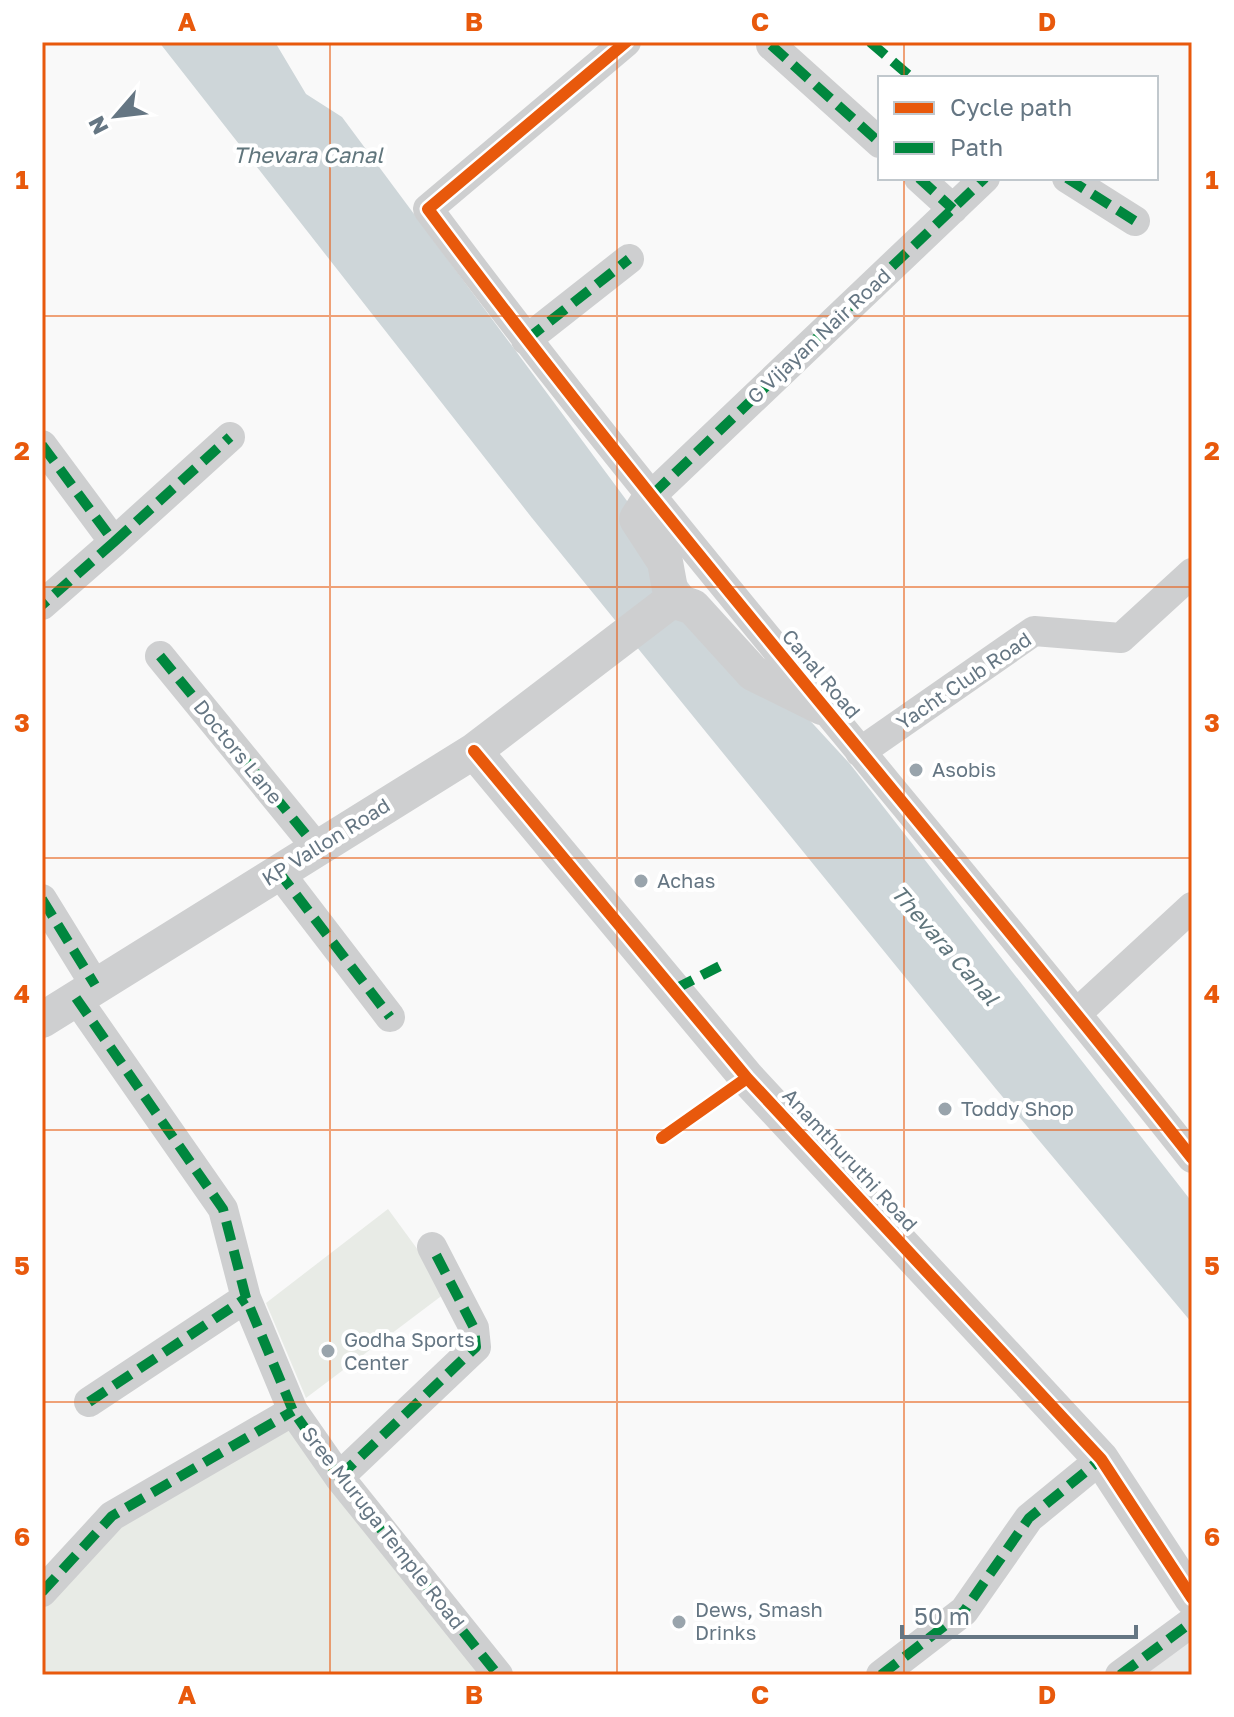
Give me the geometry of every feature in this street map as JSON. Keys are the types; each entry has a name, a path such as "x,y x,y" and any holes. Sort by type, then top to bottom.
{"street":[{"name":"Canal Road","path":"626,42 428,209 526,340 1192,1158"},
{"path":"771,45 878,141"},
{"path":"921,180 953,209"},
{"name":"G Vijayan Nair Road","path":"653,494 983,180"},
{"path":"1070,180 1135,221"},
{"path":"526,340 629,259"},
{"path":"42,605 230,437"},
{"path":"42,445 114,542"},
{"path":"653,494 637,519 665,562 672,600 693,607 753,673 822,707"},
{"name":"Yacht Club Road","path":"860,752 1034,631 1121,638 1192,573"},
{"name":"KP Vallon Road","path":"42,1020 474,751 672,600"},
{"name":"Doctors Lane","path":"160,656 317,848"},
{"name":"Anamthuruthi Road","path":"474,751 747,1078 1101,1459 1192,1598"},
{"path":"278,871 390,1017"},
{"name":"Sree Muruga Temple Road","path":"42,899 86,991 223,1209 246,1298 293,1411 339,1477 498,1675"},
{"path":"1077,1013 1192,907"},
{"path":"339,1477 476,1347 474,1328 432,1247"},
{"path":"89,1402 246,1298"},
{"path":"42,1592 112,1516 293,1411"},
{"path":"881,1675 964,1611 1029,1518 1101,1459"},
{"path":"1120,1675 1192,1622"}],"shaded area":[{"name":"Godha Sports Center","path":"388,1209 448,1291 306,1398 266,1303"},
{"path":"290,1427 479,1675 42,1675 42,1610 121,1526"},
{"path":"1192,1639 1192,1675 1145,1675"}],"water":[{"name":"Thevara Canal","path":"159,42 275,42 306,94 342,117 708,610 850,764 1192,1202 1192,1323 996,1089 532,518"}],"marked path":[{"path":"870,42 910,76"},
{"path":"771,45 878,141"},
{"path":"921,180 953,209"},
{"path":"653,494 983,180"},
{"path":"1070,180 1135,221"},
{"path":"526,340 629,259"},
{"path":"114,542 230,437"},
{"path":"42,445 114,542 42,605"},
{"path":"160,656 317,848"},
{"path":"278,871 390,1017"},
{"path":"42,899 95,985"},
{"path":"675,989 720,966"},
{"path":"76,998 223,1209 246,1298 293,1411 339,1477 498,1675"},
{"path":"339,1477 476,1347 474,1328 432,1247"},
{"path":"89,1402 246,1298"},
{"path":"42,1592 112,1516 293,1411"},
{"path":"881,1675 964,1611 1029,1518 1101,1459"},
{"path":"1120,1675 1192,1622"}],"cycle path":[{"path":"626,42 428,209 614,450 1192,1158"},
{"path":"474,751 747,1078 1101,1459 1192,1598"},
{"path":"662,1138 747,1078"}],"place":[{"name":"Asobis","path":"916,770"},
{"name":"Achas","path":"641,881"},
{"name":"Toddy Shop","path":"945,1109"},
{"name":"Godha Sports Center","path":"328,1351"},
{"name":"Dews, Smash Drinks","path":"679,1622"}]}
